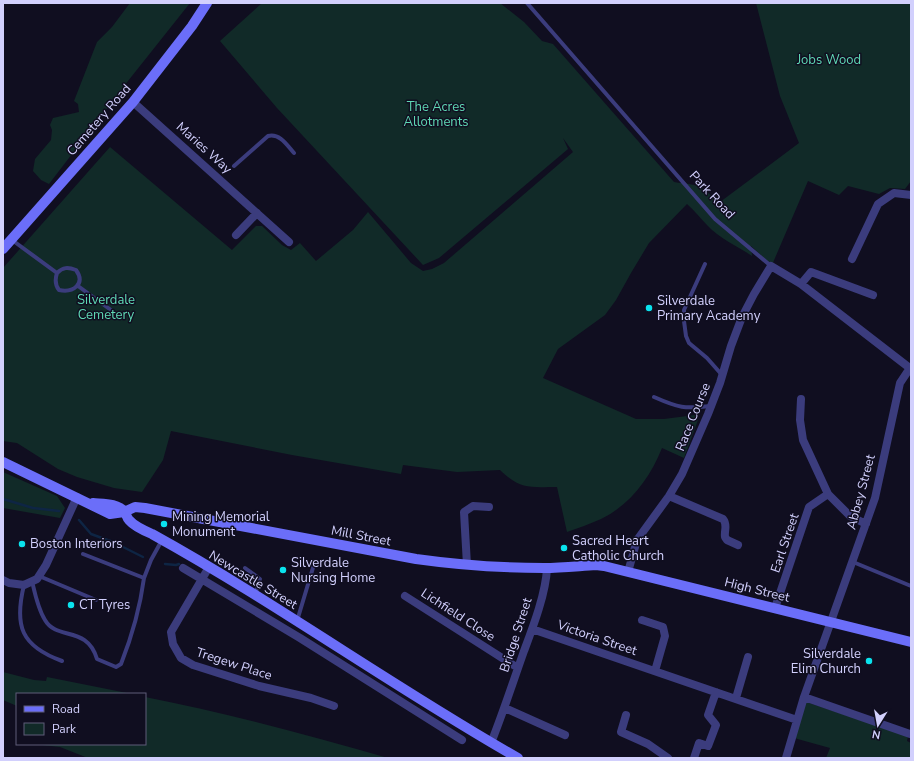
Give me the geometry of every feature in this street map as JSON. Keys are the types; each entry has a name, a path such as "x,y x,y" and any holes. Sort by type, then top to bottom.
{"street":[{"name":"Cemetery Road","path":"3,249 133,102 192,26 207,3"},
{"name":"Maries Way","path":"133,102 289,242"},
{"path":"852,259 878,204 894,193 911,195"},
{"path":"236,235 257,213"},
{"name":"Park Road","path":"771,266 800,284 910,368"},
{"name":"Race Course","path":"628,572 637,540 669,496 682,474 711,406 742,318 754,294 771,266"},
{"path":"800,284 811,272 873,295"},
{"name":"Abbey Street","path":"786,758 804,697 875,498 900,383 910,368"},
{"path":"800,399 800,420 803,440 828,494 850,516 866,524"},
{"path":"3,462 90,503 115,505 124,512"},
{"name":"Earl Street","path":"776,608 809,507 828,494"},
{"path":"669,496 723,519 726,522 725,537 727,540 738,545"},
{"path":"3,580 9,583 28,583 37,579 46,565 77,497"},
{"path":"467,565 464,512 473,506 489,507"},
{"name":"Mill Street","path":"124,512 135,507 145,508 416,559 467,565 547,568 596,565"},
{"name":"Newcastle Street","path":"124,512 129,520 209,567 440,712 518,758"},
{"name":"High Street","path":"596,565 911,642"},
{"name":"Tregew Place","path":"209,567 171,632 173,644 181,658 192,665 259,686 311,698 334,706"},
{"name":"Newcastle Street","path":"182,568 462,740"},
{"name":"Bridge Street","path":"491,743 505,708 532,629 545,584 547,568"},
{"name":"Lichfield Close","path":"405,596 518,668"},
{"path":"642,620 663,627 665,636 655,671"},
{"name":"Victoria Street","path":"532,629 797,720"},
{"path":"736,698 748,656"},
{"path":"364,679 371,668"},
{"path":"694,758 699,743 708,746 716,725 708,715 716,692"},
{"path":"804,697 910,734"},
{"path":"505,708 565,735"},
{"path":"432,721 440,712"},
{"path":"626,715 622,732 648,744 668,758"}],"lane":[{"name":"Park Road","path":"527,3 715,219 771,266"},
{"path":"234,166 268,136 278,136 294,153"},
{"path":"12,240 57,273"},
{"path":"705,264 684,310 686,336 689,344 707,358 722,375"},
{"path":"66,268 76,270 79,274 78,286 72,290 59,290 56,286 57,273 66,268"},
{"path":"78,286 115,313"},
{"path":"654,396 683,408 711,406"},
{"path":"28,583 45,621 55,629 83,638 95,651 97,659 116,667 121,664 135,625 141,601 144,578 151,560 162,540"},
{"path":"82,554 144,578"},
{"path":"297,621 315,561"},
{"path":"852,562 911,586"},
{"path":"245,568 260,579 255,596"},
{"path":"39,576 96,600"},
{"path":"28,583 20,606 22,630 29,642 36,648 47,655 62,661"}],"green space":[{"path":"130,3 190,3 49,184 41,180 33,171 35,159 51,140 52,130 50,125 53,118 79,112 78,104 74,101 97,42 112,27"},
{"path":"262,3 500,3 524,22 542,41 553,44 674,182 698,186 720,202 799,143 780,96 756,3 911,3 911,181 905,189 890,188 879,194 848,186 839,195 808,181 772,265 751,246 752,256 728,242 707,225 687,204 649,243 616,300 605,315 558,349 543,378 636,419 664,419 695,415 698,420 684,458 662,448 651,470 638,490 621,506 601,519 567,532 557,487 526,486 514,481 500,470 457,472 403,465 401,474 292,455 171,431 163,460 142,492 114,488 77,477 58,469 17,443 3,441 3,268 110,147 232,250 256,226 262,226 282,245 291,250 300,243 316,261 353,230 368,212 411,263 423,271 432,269 444,263 573,152 563,138 568,149 439,258 423,265 277,108 220,41"},
{"path":"3,472 57,496 65,508 60,518 3,508"},
{"path":"3,672 34,680 46,681 47,677 127,693 16,693 16,706 3,700"},
{"path":"146,697 267,725 388,758 88,758 60,747 42,745 146,745"},
{"path":"806,702 908,736 907,741 911,743 911,758 826,758 830,748 794,738"}],"waterway":[{"path":"3,499 33,508 59,511"},
{"path":"79,520 91,534 113,542 143,557"},
{"path":"165,564 179,564"}],"place":[{"name":"Silverdale Primary Academy","path":"649,308"},
{"name":"Mining Memorial Monument","path":"164,524"},
{"name":"Boston Interiors","path":"22,544"},
{"name":"Sacred Heart Catholic Church","path":"564,548"},
{"name":"Silverdale Nursing Home","path":"283,570"},
{"name":"CT Tyres","path":"71,605"},
{"name":"Silverdale Elim Church","path":"869,661"}],"park label":[{"name":"Jobs Wood","path":"829,60"},
{"name":"The Acres Allotments","path":"436,114"},
{"name":"Silverdale Cemetery","path":"106,308"}]}
